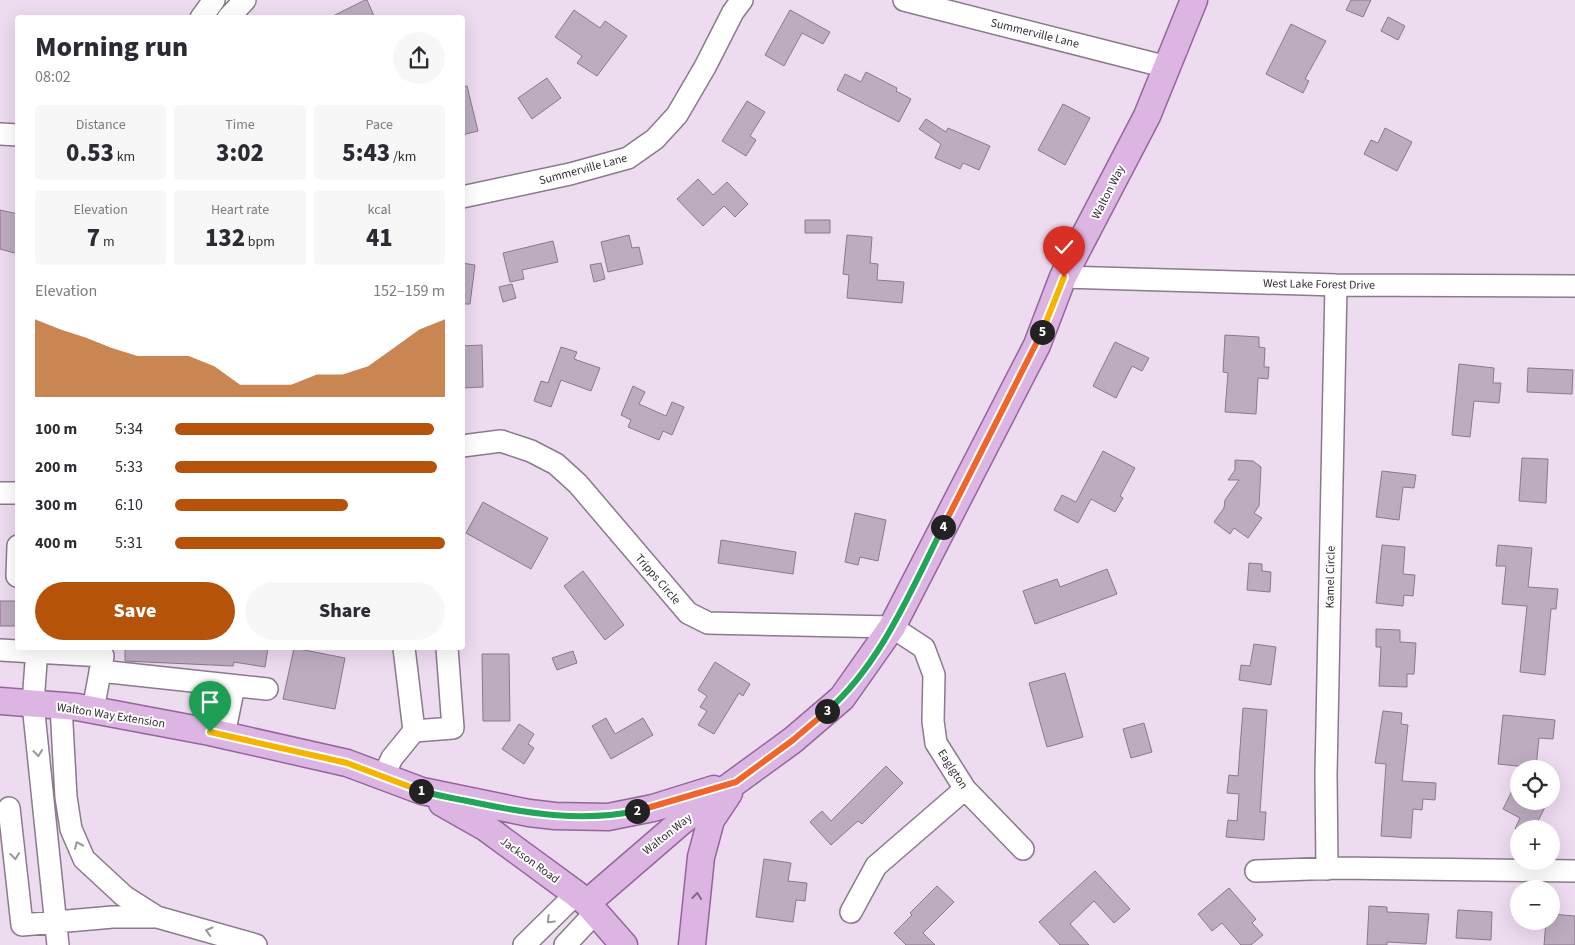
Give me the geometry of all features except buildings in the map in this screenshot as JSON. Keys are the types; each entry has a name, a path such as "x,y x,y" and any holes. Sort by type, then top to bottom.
{"main road":[{"name":"Walton Way","path":"586,903 660,839 793,740 842,698 892,627 1037,345 1064,277 1147,116 1194,0"},
{"name":"Walton Way Extension","path":"0,702 93,710 224,735 347,763 422,791"},
{"path":"422,791 529,813 555,816 608,817 653,808 736,782"},
{"path":"692,945 701,857 711,820 736,782"},
{"name":"Jackson Road","path":"422,791 486,828 586,903 624,945"}],"street":[{"path":"203,15 214,0"},
{"path":"231,15 246,0"},
{"name":"Summerville Lane","path":"465,196 570,174 628,158 655,139 676,115 705,67 733,12 742,0"},
{"name":"Summerville Lane","path":"904,0 1166,67"},
{"path":"0,134 15,135"},
{"name":"West Lake Forest Drive","path":"1064,277 1336,285 1575,286"},
{"name":"Kamel Circle","path":"1327,869 1326,774 1336,285"},
{"name":"Tripps Circle","path":"465,446 501,441 531,451 556,464 578,484 688,613 708,623 892,627"},
{"path":"0,493 15,494"},
{"path":"11,575 15,558"},
{"name":"Eaglgton","path":"892,627 924,648 934,675 933,721 936,743 965,790 1023,849"},
{"path":"0,650 37,650 102,658 234,686 267,690"},
{"path":"37,650 33,704 58,945"},
{"path":"383,777 392,758 414,731 404,650"},
{"path":"414,731 454,728 447,650"},
{"path":"93,710 102,658"},
{"path":"224,735 234,686"},
{"path":"61,706 66,797 71,829 77,844 84,858 100,876 124,896 157,917"},
{"path":"851,912 876,866 965,790"},
{"path":"44,805 5,808 22,924 113,917 157,917 256,945"},
{"path":"1256,871 1327,869 1575,871"},
{"path":"524,945 586,903"},
{"path":"565,945 586,903"}],"route":[{"path":"210,732 347,763 422,791 529,813 555,816 608,817 653,808 736,782 793,740 842,698 874,655 892,627 1037,345 1064,277"}]}
